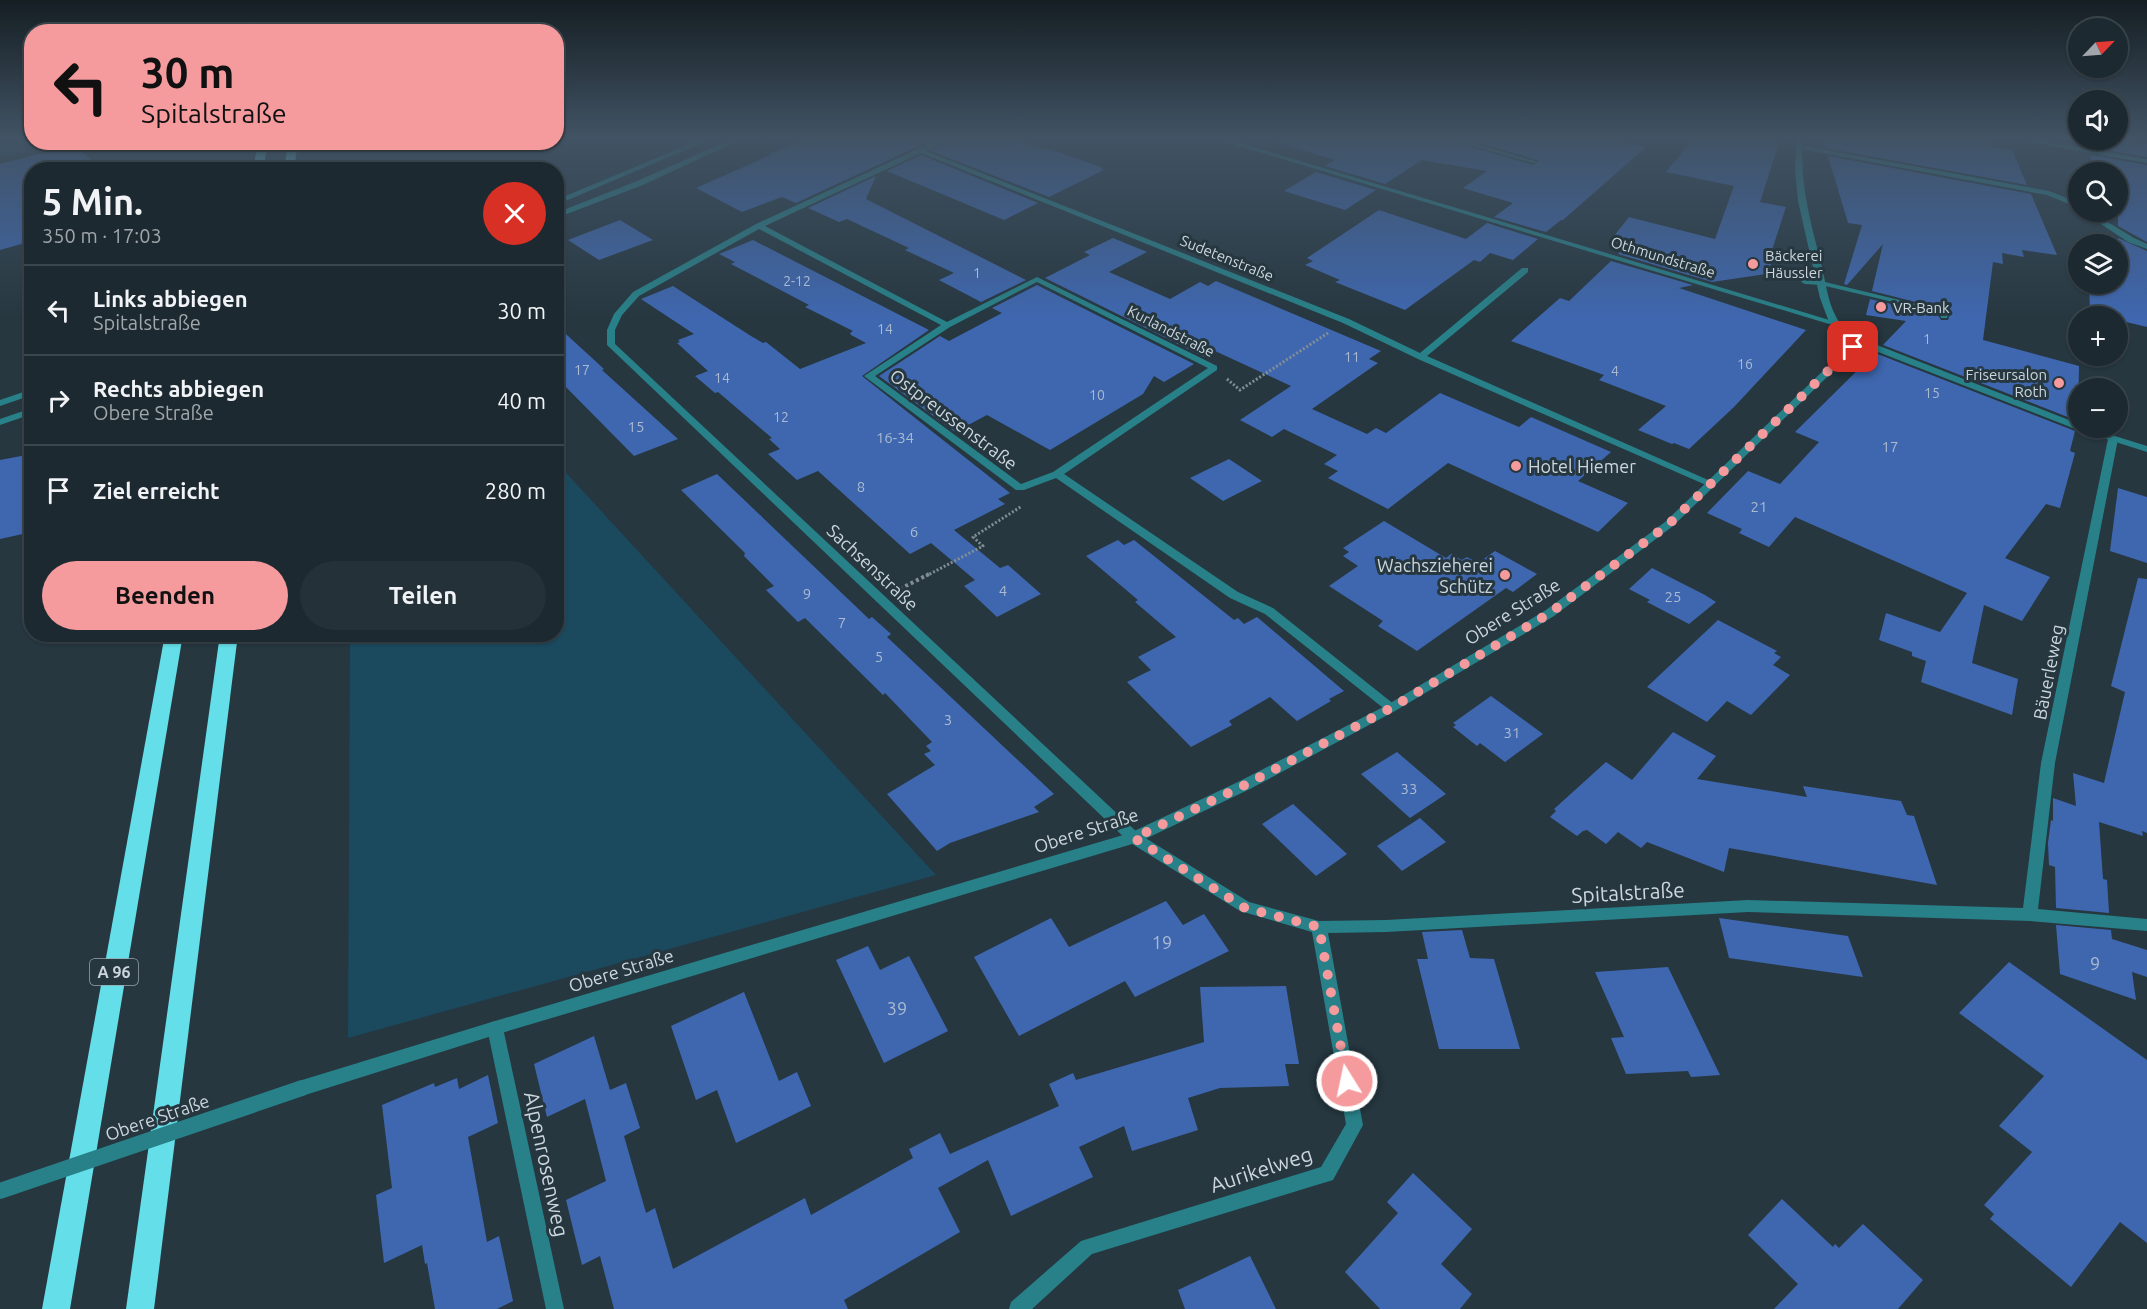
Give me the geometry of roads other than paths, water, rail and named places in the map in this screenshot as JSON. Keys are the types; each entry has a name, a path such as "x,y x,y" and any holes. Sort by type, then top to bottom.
{"highway":[{"name":"A 96","path":"56,1309 173,642"},
{"path":"140,1309 228,642"}],"street":[{"path":"564,213 604,197"},
{"path":"759,226 820,197"},
{"name":"Sudetenstraße","path":"1037,197 1346,321 1421,357 1710,483"},
{"name":"Othmundstraße","path":"1418,197 1752,295 1833,322"},
{"path":"1801,197 1802,210 1824,300 1833,322 1850,337 2068,422"},
{"path":"2103,222 2147,247"},
{"path":"759,226 947,325"},
{"name":"Sachsenstraße","path":"759,226 636,294 618,314 611,330 611,345 1134,838"},
{"path":"1421,357 1525,270"},
{"name":"Kurlandstraße","path":"947,325 1037,279 1214,368 1057,474"},
{"path":"1805,282 1821,283 1945,312 1944,316"},
{"name":"Ostpreussenstraße","path":"947,325 869,376 1020,488 1057,474"},
{"name":"Obere Straße","path":"0,1191 302,1088 495,1028 1134,838 1245,785 1391,708 1550,613 1669,524 1853,347 1850,337"},
{"path":"0,403 24,395"},
{"path":"0,422 24,414"},
{"path":"2113,439 2147,449"},
{"name":"Bäuerleweg","path":"2030,915 2048,764 2113,439"},
{"path":"1057,474 1234,595 1269,611 1391,708"},
{"name":"Spitalstraße","path":"1134,838 1245,908 1319,927 1386,926 1748,906 2030,915 2147,925"},
{"name":"Aurikelweg","path":"1018,1309 1087,1247 1327,1174 1355,1125 1319,927"},
{"name":"Alpenrosenweg","path":"495,1028 555,1309"}],"place":[{"name":"Bäckerei Häussler","path":"1753,264"},
{"name":"VR-Bank","path":"1881,307"},
{"name":"Friseursalon Roth","path":"2059,383"},
{"name":"Hotel Hiemer","path":"1516,466"},
{"name":"Wachszieherei Schütz","path":"1505,575"}]}
